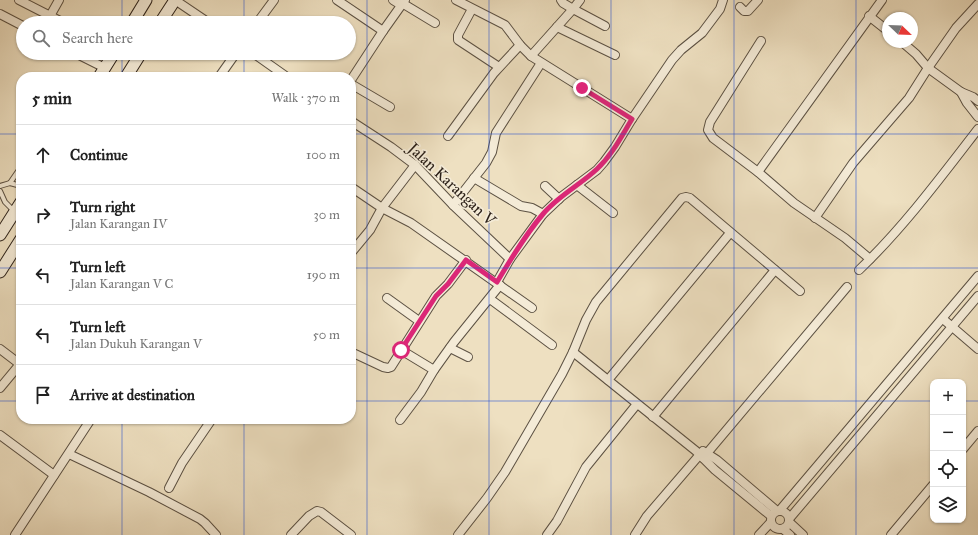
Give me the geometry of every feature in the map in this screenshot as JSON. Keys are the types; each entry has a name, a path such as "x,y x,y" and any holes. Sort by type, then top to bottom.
{"main road":[{"path":"136,16 146,0"},
{"path":"165,16 175,0"},
{"path":"103,72 110,60"},
{"path":"129,72 137,60"},
{"path":"0,235 15,212"},
{"path":"0,272 16,247"}],"street":[{"path":"19,0 50,16 59,0"},
{"path":"175,0 199,16"},
{"path":"262,16 274,0"},
{"path":"337,0 383,31"},
{"path":"393,0 403,3 435,23"},
{"path":"456,0 505,25 520,45 531,56 632,119"},
{"path":"561,0 573,9 605,26"},
{"path":"531,56 580,0"},
{"path":"400,420 421,392 434,370 450,348 490,299 499,284 510,259 543,214 604,162 672,60 681,50 702,33 720,9 723,0"},
{"path":"740,8 744,11 748,11 758,0"},
{"path":"758,172 882,0"},
{"path":"356,72 403,3"},
{"path":"815,218 854,162 909,98 956,28 978,4"},
{"path":"472,9 458,35 458,40 499,67"},
{"path":"0,14 16,22"},
{"path":"869,16 882,26"},
{"path":"557,27 615,55"},
{"path":"761,41 710,122 708,130 712,138 758,172 794,203 845,238 870,259"},
{"path":"448,136 482,88 520,45"},
{"path":"909,48 928,68 961,92 978,101"},
{"path":"84,60 101,72"},
{"path":"223,72 231,60"},
{"path":"263,60 280,72"},
{"path":"453,205 486,162 492,152 496,133 541,63"},
{"path":"356,87 390,107"},
{"path":"961,92 967,103 978,116"},
{"name":"Jalan Karangan V","path":"356,124 415,165 453,205 510,259"},
{"path":"859,270 912,212 978,129"},
{"path":"356,247 370,230 382,208 415,165"},
{"path":"474,178 522,206 532,208 543,214"},
{"path":"578,185 613,213"},
{"path":"545,186 559,199"},
{"path":"356,190 382,208 411,223 466,260 532,308"},
{"path":"458,535 505,472 562,374 586,320 596,302 682,198 685,196 690,198 800,291"},
{"path":"608,380 730,233"},
{"path":"356,354 384,367 391,367 436,296 448,284 466,260"},
{"path":"653,416 775,270"},
{"path":"759,535 978,276"},
{"path":"635,535 647,516 847,287"},
{"path":"780,531 787,526 789,521 978,296"},
{"path":"387,298 419,321"},
{"path":"490,299 552,345"},
{"path":"943,319 978,349"},
{"path":"450,348 468,357"},
{"path":"0,349 16,362"},
{"path":"401,350 434,370"},
{"path":"573,352 702,454 775,515"},
{"path":"0,388 16,370"},
{"path":"547,535 557,521 586,467 637,404"},
{"path":"15,535 69,454 87,424"},
{"path":"169,488 182,463 209,424"},
{"path":"966,445 978,431"},
{"path":"0,435 54,475"},
{"path":"69,454 149,492 200,519 205,522 216,535"},
{"path":"891,535 931,487"},
{"path":"291,535 309,516 316,512 320,512 351,535"},
{"path":"775,515 786,513 789,521 803,535"},
{"path":"775,515 772,526 790,535"}],"lane":[{"path":"10,184 16,175"},
{"path":"0,186 10,184 16,185"},
{"path":"0,191 5,202 15,212"}],"route":[{"path":"401,350 436,296 448,284 466,260 497,282 510,259 543,214 561,197 597,170 615,147 632,119 582,88"}]}
